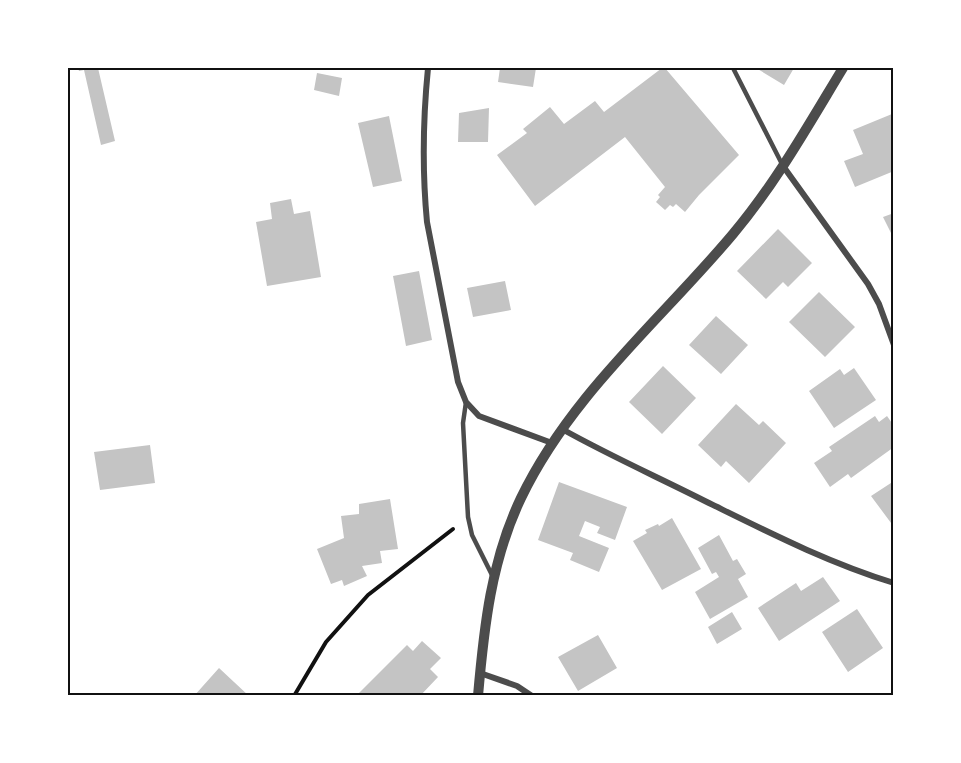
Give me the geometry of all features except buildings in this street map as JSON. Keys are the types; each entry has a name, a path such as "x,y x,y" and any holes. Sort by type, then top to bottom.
{"street":[{"path":"428,68 424,128 424,195 458,382 466,402 479,416 552,443"},
{"path":"477,696 486,617 493,578 504,540 520,500 552,443 591,389 733,235 783,166 843,68"},
{"path":"783,166 868,284 879,303 894,345"},
{"path":"562,429 607,454 803,549 847,568 894,583"},
{"path":"480,673 517,687 532,696"}],"lane":[{"path":"733,68 783,166"},
{"path":"466,402 463,423 468,517 472,535 493,578"}],"path":[{"path":"294,696 326,642 368,595 468,517"}]}
